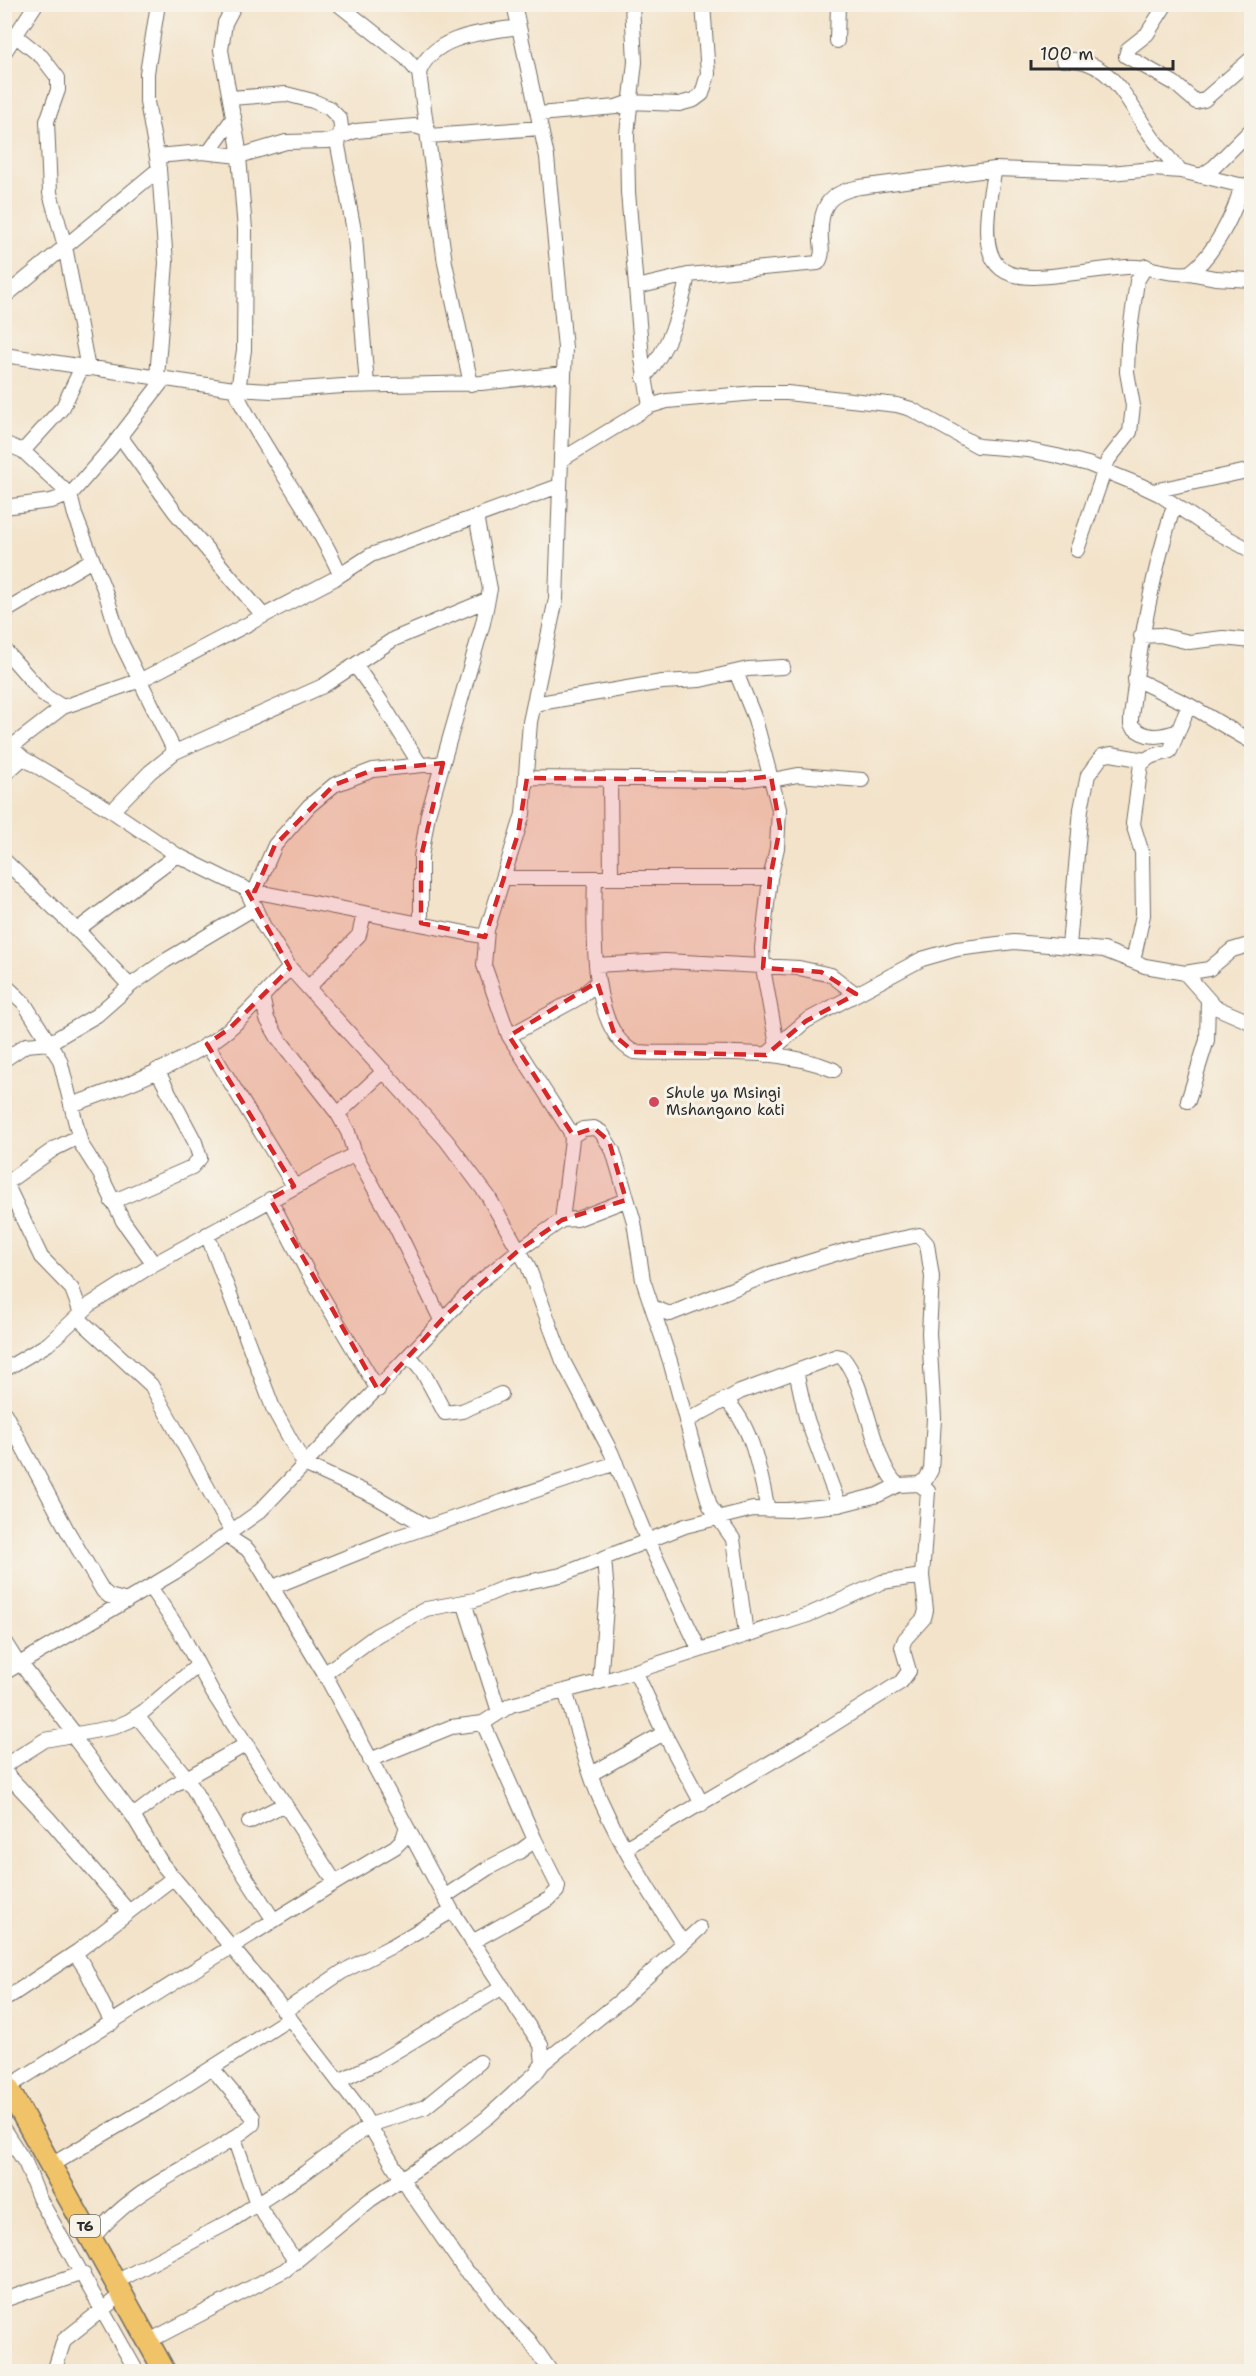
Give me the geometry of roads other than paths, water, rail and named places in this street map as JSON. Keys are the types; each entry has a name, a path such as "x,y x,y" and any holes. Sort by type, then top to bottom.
{"highway":[{"name":"T6","path":"6,2084 165,2372"}],"street":[{"path":"4,53 36,4"},
{"path":"4,507 51,501 70,495 120,436 160,378 166,283 158,163 150,124 147,92 147,73 158,4"},
{"path":"236,4 225,23 221,50 239,156 246,251 244,350 236,389 258,437 327,544 340,574"},
{"path":"338,4 406,58 418,73 445,263 471,384"},
{"path":"514,4 548,157 562,302 564,374 556,600 534,704 524,814 486,937 484,965 509,1036 561,1113 572,1136 562,1220"},
{"path":"632,4 635,62 630,102 628,192 644,378 650,406"},
{"path":"4,297 158,163 209,152 239,156 286,142 323,142 356,131 415,126 428,133 540,121 616,107 630,102 679,104 694,100 702,94 708,74 704,4"},
{"path":"837,4 837,41"},
{"path":"1166,4 1147,34 1128,49 1126,56 1174,83 1196,102 1204,100 1251,58"},
{"path":"418,73 426,57 446,45 481,33 519,27"},
{"path":"16,36 42,57 58,78 58,90 47,121 52,206 65,246 85,368 63,407 23,451"},
{"path":"1063,60 1077,59 1090,64 1112,79 1162,153 1181,171"},
{"path":"230,98 286,94 329,108 340,119 341,170 355,236 367,385"},
{"path":"209,152 234,117"},
{"path":"1202,176 1214,167 1251,129"},
{"path":"637,287 688,275 818,263 822,258 822,220 832,196 841,190 995,169 1110,173 1181,171 1246,187 1226,227 1190,273"},
{"path":"995,169 987,207 986,229 988,246 1005,274 1018,278 1054,277 1146,266 1161,272 1251,280"},
{"path":"1077,550 1108,460 1127,437 1132,425 1128,345 1137,281 1146,266"},
{"path":"644,378 669,342 688,275"},
{"path":"4,355 236,389 271,391 367,385 471,384 564,374"},
{"path":"561,460 650,406 667,401 755,393 814,395 897,405 911,409 978,446 1028,450 1104,471 1153,491 1209,528 1251,551"},
{"path":"120,436 180,518 262,614"},
{"path":"4,443 23,451 70,495 120,640 175,752"},
{"path":"1153,491 1251,470"},
{"path":"486,937 251,890 177,855 112,811 23,758 8,744 63,706 141,680 340,574 371,555 559,486"},
{"path":"1174,505 1162,539 1141,636 1131,725 1137,731 1155,737 1178,731"},
{"path":"421,923 421,857 430,807 483,623 490,589 476,516"},
{"path":"4,612 92,560"},
{"path":"112,811 150,772 175,752 323,686 394,639 487,600"},
{"path":"1141,636 1160,635 1189,642 1223,638 1251,641"},
{"path":"4,649 45,696 63,706"},
{"path":"355,665 419,763"},
{"path":"534,704 735,672 783,667"},
{"path":"735,672 755,719 779,809 780,828 770,878 762,948 774,1051"},
{"path":"1136,680 1189,705 1251,742"},
{"path":"1069,946 1081,809 1088,775 1102,756 1111,754 1145,760 1168,753 1189,705"},
{"path":"4,775 23,758"},
{"path":"1133,961 1143,915 1142,853 1135,835 1133,819 1142,764 1145,760"},
{"path":"443,763 419,763 359,773 322,794 276,845 251,890 263,925 291,968 446,1140 488,1196 519,1250 540,1296 563,1361 615,1463 647,1539 699,1649"},
{"path":"527,777 742,780 798,775 862,780"},
{"path":"610,778 611,877"},
{"path":"77,930 177,855"},
{"path":"4,860 77,930 130,986"},
{"path":"504,878 611,877 624,880 770,878"},
{"path":"595,878 593,943 598,982 615,1036 622,1046 634,1052 774,1051 834,1070"},
{"path":"4,1060 26,1045 49,1043 109,1008 130,986 165,961 256,907"},
{"path":"308,988 359,935 364,914"},
{"path":"774,1051 806,1022 940,952 1014,942 1069,946 1104,950 1145,966 1185,973 1209,969 1232,950 1251,944"},
{"path":"596,965 665,961 821,972 843,982 856,994"},
{"path":"71,1105 111,1092 207,1044 229,1029 291,968"},
{"path":"1185,973 1208,1000 1222,1012 1250,1020"},
{"path":"509,1036 580,997 598,982"},
{"path":"4,984 18,996 60,1060 78,1137 112,1202 154,1264"},
{"path":"262,996 267,1019 278,1038 338,1114 348,1132 355,1154 394,1222 441,1320"},
{"path":"1188,1101 1207,1040 1208,1000"},
{"path":"207,1044 294,1186"},
{"path":"112,1202 192,1167 200,1158 195,1142 157,1070"},
{"path":"338,1114 384,1071"},
{"path":"572,1136 589,1127 601,1132 613,1151 634,1221 643,1280 710,1506 733,1539 746,1634"},
{"path":"78,1137 54,1149 5,1181 41,1257 72,1289 79,1315 150,1385 230,1534 251,1554 324,1674 452,1911 541,2045 543,2063"},
{"path":"6,1368 48,1344 79,1315 154,1264 270,1198 355,1154"},
{"path":"270,1198 308,1271 378,1390"},
{"path":"4,1674 128,1601 230,1534 266,1505 410,1357 441,1320 476,1285 519,1250 562,1220 577,1219 626,1200"},
{"path":"207,1234 264,1388 304,1464 398,1508 428,1527"},
{"path":"652,1306 670,1314 770,1274 850,1249 919,1234 927,1244 932,1277 929,1333 934,1407 931,1470 926,1479 918,1484"},
{"path":"686,1421 724,1399 837,1356 846,1361 868,1415 888,1474 898,1485"},
{"path":"410,1357 423,1372 445,1413 462,1411 501,1394"},
{"path":"796,1371 806,1417 839,1505"},
{"path":"724,1399 740,1416 768,1510"},
{"path":"4,1412 67,1530 104,1591 109,1596 128,1601"},
{"path":"273,1587 310,1570 428,1527 615,1463"},
{"path":"324,1674 377,1635 426,1609 464,1602 508,1586 561,1575 647,1539 685,1526 753,1509 839,1505 878,1495 898,1485 918,1484 927,1488 929,1496 922,1576 926,1610 924,1618 905,1639 902,1647 909,1671 907,1676 702,1804 625,1848"},
{"path":"600,1682 607,1593 604,1558"},
{"path":"370,1760 451,1727 483,1723 499,1712 536,1697 600,1682 818,1611 882,1582 922,1576"},
{"path":"150,1587 181,1633 197,1666 335,1882"},
{"path":"104,1591 105,1614"},
{"path":"464,1602 499,1712"},
{"path":"4,1641 133,1816 151,1848 173,1878 288,2015 339,2081 370,2125 401,2178 465,2270 483,2286 502,2312 529,2340 551,2372"},
{"path":"5,1765 45,1740 115,1727 137,1716 197,1666"},
{"path":"635,1671 664,1733 702,1804"},
{"path":"565,1691 591,1774 633,1867 682,1942"},
{"path":"137,1716 187,1778 232,1856 273,1919"},
{"path":"472,1942 549,1899 557,1891 558,1886 534,1840 483,1723"},
{"path":"591,1774 664,1733"},
{"path":"133,1816 171,1786 247,1744"},
{"path":"4,1771 49,1819 129,1912"},
{"path":"249,1822 285,1804"},
{"path":"6,2084 112,2023 273,1919 400,1842 406,1828"},
{"path":"444,1897 519,1852 534,1840"},
{"path":"4,2000 75,1953 173,1878"},
{"path":"51,2165 212,2068 288,2015 342,1972 394,1946 452,1911"},
{"path":"149,2341 268,2281 296,2262 401,2178 445,2150 488,2117 543,2063 620,2001 700,1928"},
{"path":"75,1953 85,1968 112,2023"},
{"path":"339,2081 378,2062 503,1987"},
{"path":"54,2372 64,2340 103,2309 119,2288 257,2204 370,2125 425,2107 480,2062"},
{"path":"92,2239 116,2212 142,2190 234,2138 255,2121 212,2068"},
{"path":"5,2132 26,2164 39,2198 137,2372"},
{"path":"234,2138 257,2204 296,2262"},
{"path":"4,2300 83,2273"}],"place":[{"name":"Shule ya Msingi Mshangano kati","path":"654,1102"}]}
